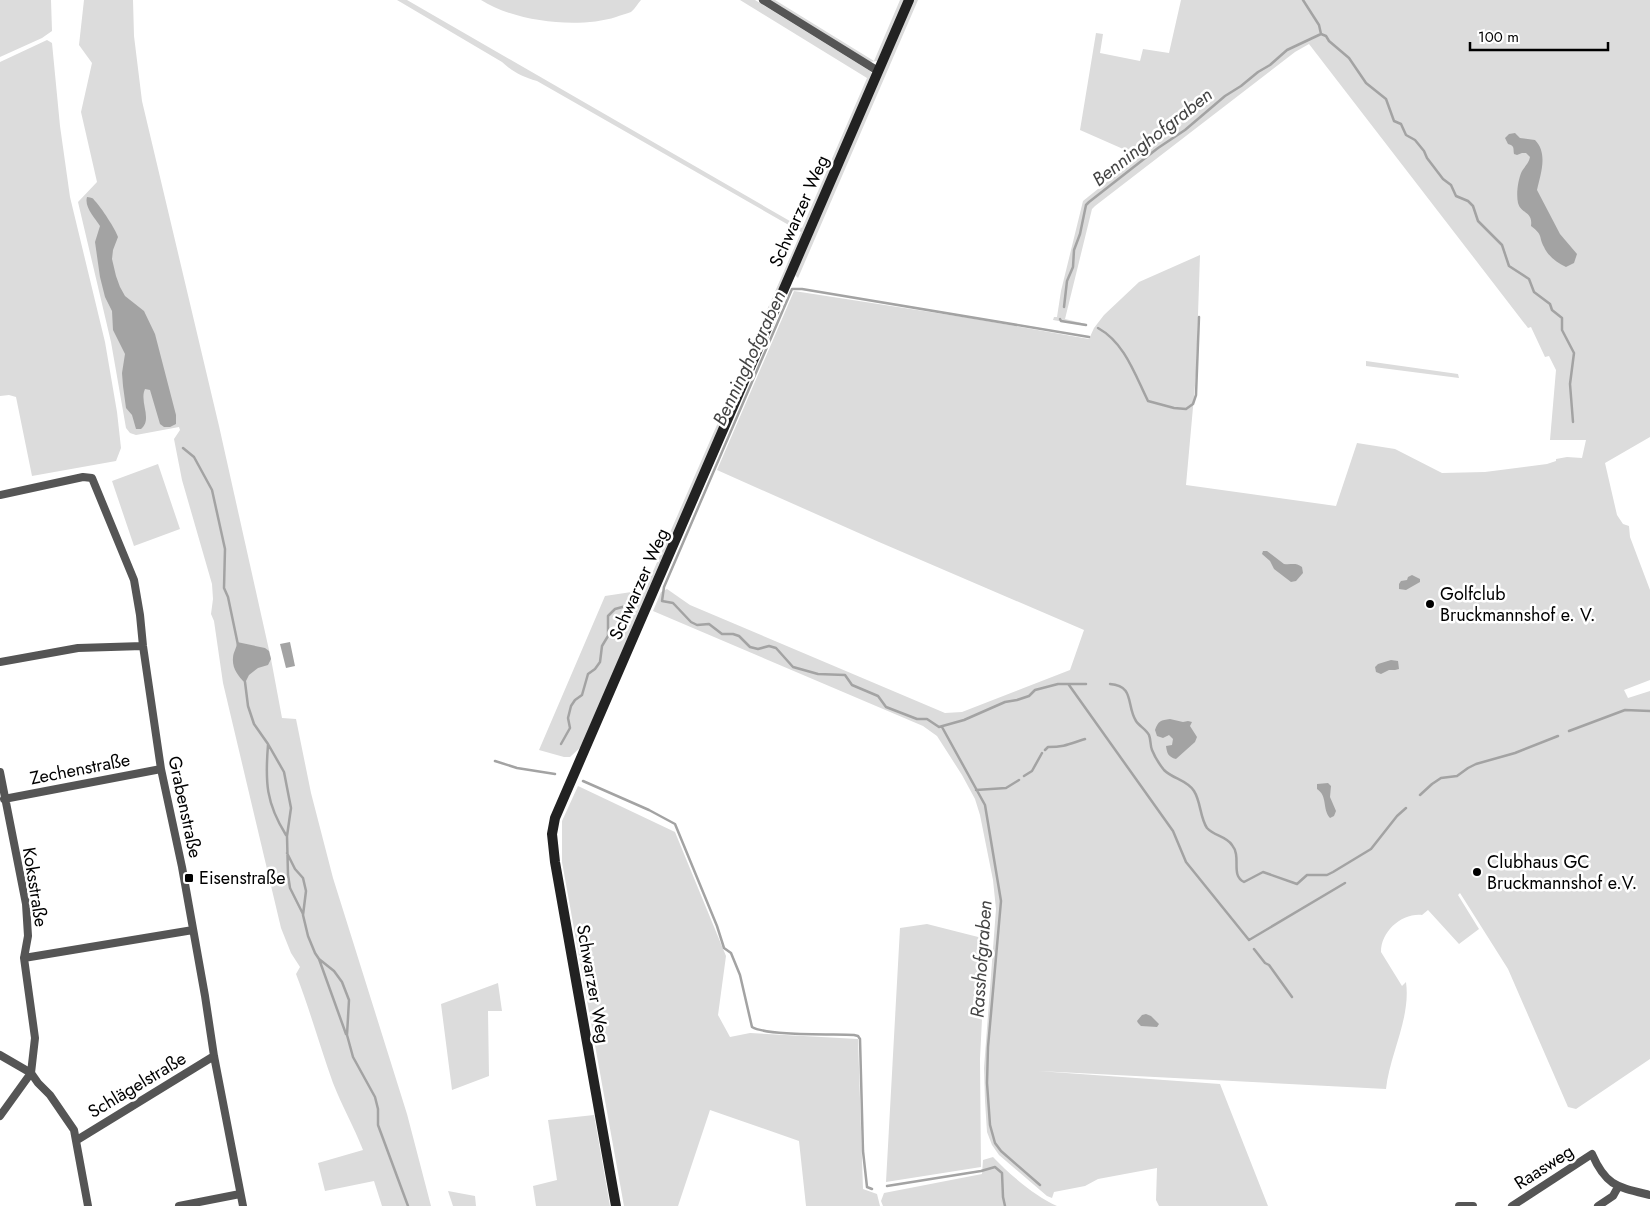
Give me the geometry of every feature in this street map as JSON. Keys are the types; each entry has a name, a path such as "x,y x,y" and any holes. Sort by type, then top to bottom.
{"street":[{"path":"763,0 878,71"},
{"name":"Schwarzer Weg","path":"616,1206 554,862 552,834 555,818 909,0"},
{"name":"Grabenstraße","path":"0,495 83,477 92,478 134,580 161,769 194,930 214,1056 243,1206"},
{"path":"0,662 78,648 142,646"},
{"name":"Zechenstraße","path":"4,799 161,769"},
{"name":"Koksstraße","path":"0,775 4,799 4,821 26,904 28,936 24,958 35,1038 31,1073 0,1116"},
{"path":"24,958 194,930"},
{"path":"0,1055 31,1073 50,1095 74,1130 88,1206"},
{"name":"Schlägelstraße","path":"76,1140 214,1056"},
{"name":"Raasweg","path":"1512,1206 1592,1154 1599,1170 1618,1187"},
{"path":"1598,1206 1612,1196 1618,1187 1650,1195"},
{"path":"179,1206 240,1194"},
{"path":"1458,1206 1473,1206"}],"shaded area":[{"path":"0,0 51,0 52,31 42,38 0,57"},
{"path":"84,0 133,0 134,36 142,101 219,426 271,659 282,718 296,719 311,793 333,878 407,1114 431,1206 382,1206 374,1181 325,1191 318,1163 363,1150 333,1083 296,974 300,967 291,953 281,928 223,683 214,621 211,614 212,584 182,480 174,439 180,430 179,427 136,435 130,433 126,428 111,342 78,202 97,182 81,112 92,63 79,45"},
{"path":"397,0 407,0 802,228 867,78 740,0 755,0 870,71 873,75 582,746 570,757 539,750 605,596 638,591 645,582 648,583 801,232 537,81 518,74 502,62"},
{"path":"481,0 641,0 631,12 616,17 601,21 566,23 511,14"},
{"path":"767,0 775,0 874,61 900,0 905,0 877,61 869,62"},
{"path":"914,0 918,0 798,278 795,275"},
{"path":"1181,0 1650,0 1650,437 1605,463 1617,515 1623,524 1629,526 1630,537 1650,590 1650,680 1624,690 1628,698 1650,691 1650,1059 1576,1109 1568,1107 1508,969 1460,893 1458,895 1479,929 1459,944 1428,910 1422,915 1414,915 1400,920 1389,931 1382,944 1381,952 1402,986 1406,982 1407,995 1406,1009 1386,1089 1038,1071 1220,1084 1268,1206 1159,1206 1156,1200 1157,1168 1098,1179 1085,1186 1054,1192 1052,1198 1047,1196 999,1155 992,1145 987,1132 984,1068 996,909 993,880 980,815 975,799 962,775 937,736 923,726 653,611 661,592 667,589 690,605 945,713 962,712 1070,670 1084,630 717,470 794,291 1089,339 1094,328 1104,315 1139,282 1200,255 1196,374 1186,485 1336,506 1357,443 1395,449 1442,473 1485,472 1547,464 1556,461 1556,459 1567,457 1582,458 1586,440 1550,440 1556,370 1549,356 1545,357 1531,327 1528,328 1309,44 1295,52 1092,209 1065,319 1086,324 1086,326 1053,320 1054,317 1057,317 1061,291 1083,201 1139,156 1080,130 1096,33 1103,34 1100,53 1140,61 1143,49 1169,53"},
{"path":"47,40 52,43 60,126 70,197 105,342 121,448 116,461 32,476 16,397 9,395 0,396 0,62"},
{"path":"1515,133 1520,138 1535,140 1539,145 1542,164 1537,190 1560,234 1577,254 1574,263 1566,267 1548,253 1539,234 1531,226 1529,215 1518,203 1519,178 1530,157 1526,153 1514,154 1513,146 1508,144 1505,138 1509,134"},
{"path":"87,197 92,198 98,204 118,237 112,259 120,287 125,296 144,311 155,334 176,415 176,424 170,427 164,427 160,424 150,390 145,389 146,420 141,429 136,429 132,415 126,408 122,373 125,354 113,330 112,311 105,297 100,277 95,242 100,226 88,208"},
{"path":"1366,361 1458,374 1459,378 1366,366"},
{"path":"158,464 180,529 134,546 112,481"},
{"path":"1263,551 1267,551 1284,564 1300,565 1303,573 1296,581 1291,582 1274,569 1270,561 1262,554"},
{"path":"1412,575 1420,579 1420,582 1406,590 1399,589 1401,581 1407,580"},
{"path":"237,642 265,648 269,651 271,659 268,665 258,668 249,675 245,683 233,665 233,656"},
{"path":"290,642 295,666 286,668 280,644"},
{"path":"1391,660 1398,661 1399,669 1389,670 1381,674 1376,672 1375,667 1378,664"},
{"path":"1170,719 1192,722 1190,726 1197,737 1195,742 1176,759 1168,754 1166,746 1172,745 1173,739 1169,735 1163,738 1157,736 1155,730 1160,721"},
{"path":"1328,783 1331,786 1330,797 1336,811 1334,816 1330,818 1326,811 1323,795 1317,789 1317,784"},
{"path":"578,786 675,832 726,956 718,1015 730,1037 750,1033 858,1039 863,1189 877,1194 880,1206 806,1206 799,1141 710,1110 678,1206 624,1206 562,862 562,821"},
{"path":"927,924 986,939 980,1059 981,1167 886,1182 900,928"},
{"path":"498,983 502,1011 488,1011 489,1076 452,1090 441,1004"},
{"path":"1146,1014 1159,1024 1157,1027 1141,1026 1138,1023 1137,1021 1142,1015"},
{"path":"594,1115 610,1206 536,1206 533,1186 557,1180 548,1120"},
{"path":"993,1157 1023,1184 1040,1197 1057,1206 883,1206 881,1201 884,1193 982,1174 983,1160"},
{"path":"448,1191 475,1196 476,1206 453,1206"}],"waterway":[{"path":"1303,0 1319,25 1321,34 1326,36 1329,41 1349,58 1366,83 1386,99 1394,121 1401,124 1406,135 1415,140 1443,179 1451,185 1456,196 1468,201 1473,206 1478,221 1502,245 1509,266 1529,279 1534,292 1550,304 1552,310 1562,318 1562,330 1574,353 1570,384 1573,422"},
{"name":"Benninghofgraben","path":"1064,307 1067,281 1073,267 1074,250 1080,234 1086,205 1287,50 1321,34"},
{"name":"Benninghofgraben","path":"1086,684 1058,684 1035,690 1029,696 1005,702 964,720 939,727 927,719 917,719 886,707 878,696 852,685 845,675 818,674 793,667 776,648 769,646 758,649 750,647 739,636 722,634 709,624 697,625 691,622 673,603 662,601 664,587 792,289 802,289 1089,337"},
{"name":"Benninghofgraben","path":"1098,328 1107,334 1122,351 1134,370 1148,401 1186,409 1193,404 1196,395 1199,317"},
{"name":"Benninghofgraben","path":"1060,319 1061,321 1086,325"},
{"path":"183,448 194,457 212,490 225,549 224,588 228,597 238,645"},
{"path":"561,744 570,728 568,718 571,706 582,695 588,674 600,662 602,646 608,636 608,616 615,609 637,603"},
{"path":"245,682 248,706 254,724 284,772 291,808 287,836 288,875 290,888 303,914"},
{"path":"1110,684 1123,688 1127,692 1133,715 1137,723 1149,735 1152,750 1164,770 1188,784 1194,791 1207,828 1232,845 1235,850 1238,875 1244,882 1263,872 1297,884 1307,875 1327,875 1371,849 1397,816 1406,808"},
{"path":"1069,685 1173,831 1186,862 1249,940 1345,883"},
{"path":"1569,731 1625,710 1650,711"},
{"name":"Rasshofgraben","path":"942,727 985,805 1001,901 988,1047 987,1083 990,1125 995,1143 1001,1151 1040,1185"},
{"path":"1420,795 1441,778 1457,776 1476,764 1515,753 1558,736"},
{"path":"1045,750 1048,747 1063,746 1085,739"},
{"path":"268,745 268,792 274,813 286,835"},
{"path":"1024,776 1032,771 1042,753"},
{"path":"495,761 517,768 555,774"},
{"path":"976,790 1006,788 1019,780"},
{"path":"583,781 649,810 675,824 717,926 724,948 731,953 740,975 752,1027 771,1032 858,1036 860,1039 863,1151 867,1187 872,1189"},
{"path":"287,853 295,869 303,878 306,891 303,915 308,936 315,953 319,959 334,971 342,982 349,1000 347,1035 353,1057 375,1097 378,1109 378,1125 408,1206"},
{"path":"1254,949 1265,963 1269,965 1292,997"},
{"path":"319,959 346,1034"},
{"path":"887,1186 981,1171 995,1167 1002,1173 1005,1206"}],"place":[{"name":"Golfclub Bruckmannshof e. V.","path":"1430,604"},
{"name":"Clubhaus GC Bruckmannshof e.V.","path":"1477,872"},
{"name":"Eisenstraße","path":"189,878"}]}
